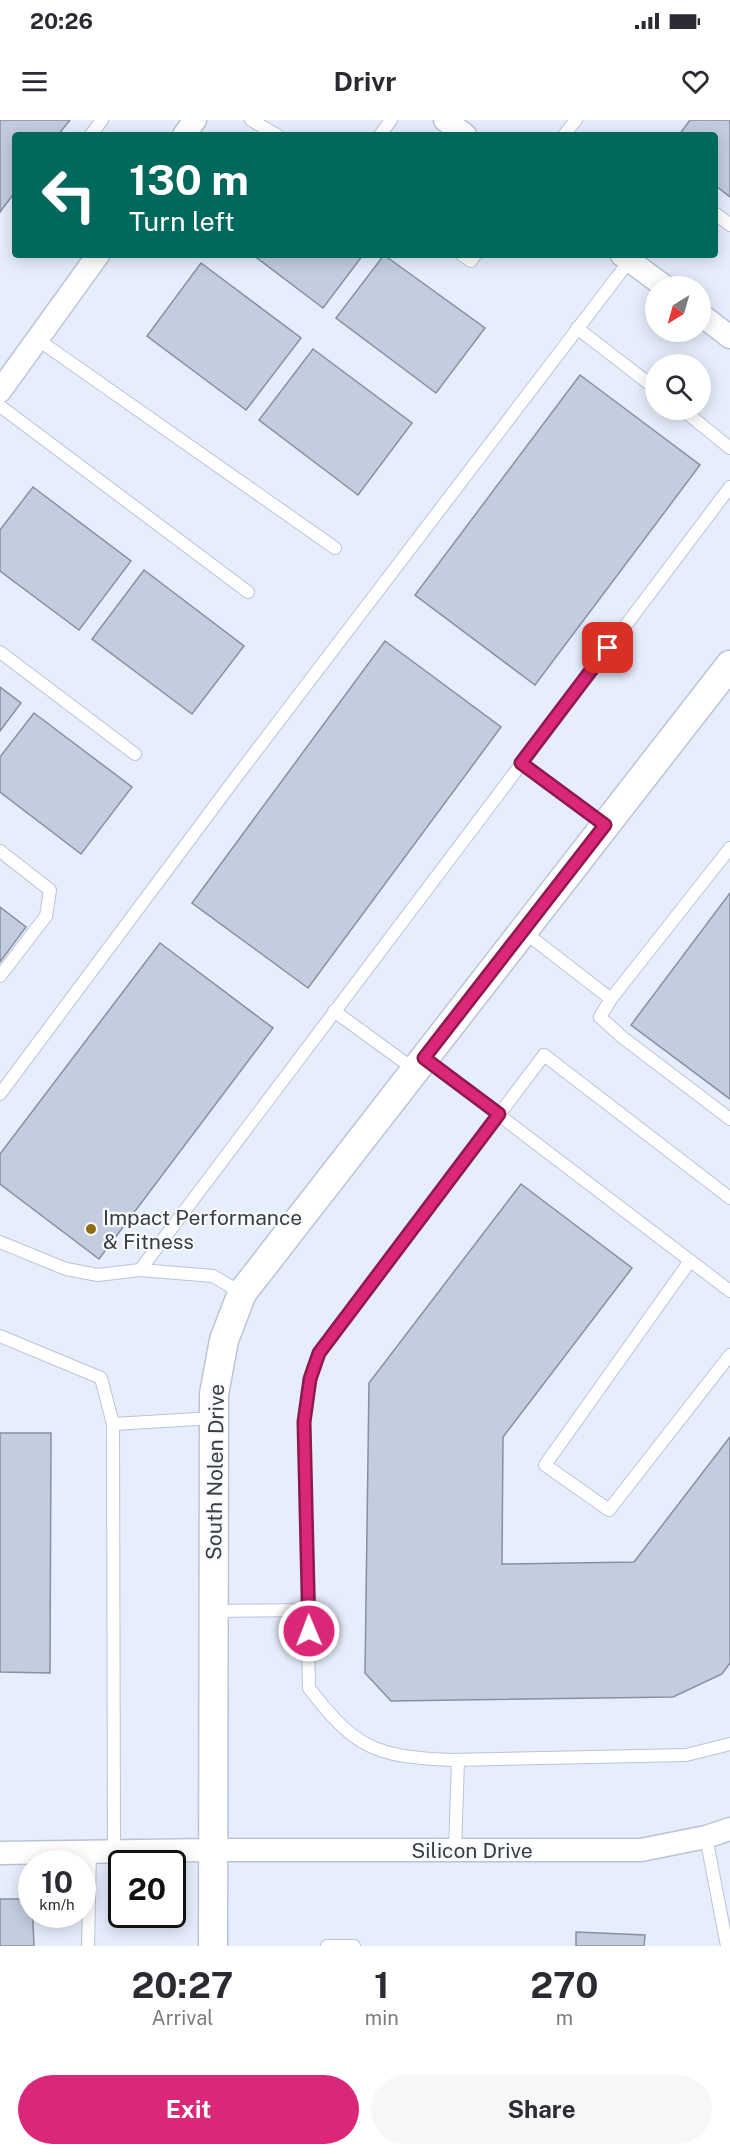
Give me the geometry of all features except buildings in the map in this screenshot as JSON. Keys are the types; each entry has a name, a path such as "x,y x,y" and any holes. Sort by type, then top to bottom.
{"street":[{"path":"445,120 461,132"},
{"path":"0,391 96,258"},
{"path":"628,258 651,276"},
{"path":"711,322 730,337"},
{"name":"South Nolen Drive","path":"213,1946 211,1850 214,1394 224,1340 242,1293 730,665"},
{"name":"Silicon Drive","path":"186,1850 641,1850 706,1837 730,1829"},
{"name":"Silicon Drive","path":"0,1853 18,1853"}],"lane":[{"path":"251,120 272,132"},
{"path":"566,132 576,120"},
{"path":"718,216 730,225"},
{"path":"0,1094 237,776 577,328 626,258"},
{"path":"577,328 645,381"},
{"path":"37,339 335,548"},
{"path":"0,406 248,592"},
{"path":"695,420 730,448"},
{"path":"140,1270 730,487"},
{"path":"0,652 135,754"},
{"path":"521,763 605,825"},
{"path":"730,848 611,999 600,1017 622,1037 730,1119"},
{"path":"0,851 50,890 46,916 0,976"},
{"path":"523,931 611,999"},
{"path":"334,1011 499,1114 730,1291"},
{"path":"730,1198 544,1055 319,1353 310,1379 304,1422 309,1688 333,1719 353,1737 373,1749 415,1759 458,1760 686,1755 730,1744"},
{"path":"0,1242 66,1269 98,1275 140,1270 213,1276 242,1293"},
{"path":"690,1261 545,1465 609,1510 730,1355"},
{"path":"0,1336 101,1378 113,1424 114,1850"},
{"path":"113,1424 214,1418"},
{"path":"212,1611 309,1610"},
{"path":"455,1850 458,1760"},
{"path":"706,1837 727,1946"},
{"path":"88,1928 88,1946"},
{"path":"327,1946 354,1946"}],"place":[{"name":"Impact Performance & Fitness","path":"91,1229"}],"route":[{"path":"309,1631 304,1422 310,1379 319,1353 499,1114 424,1058 605,825 521,763 608,648"}]}
